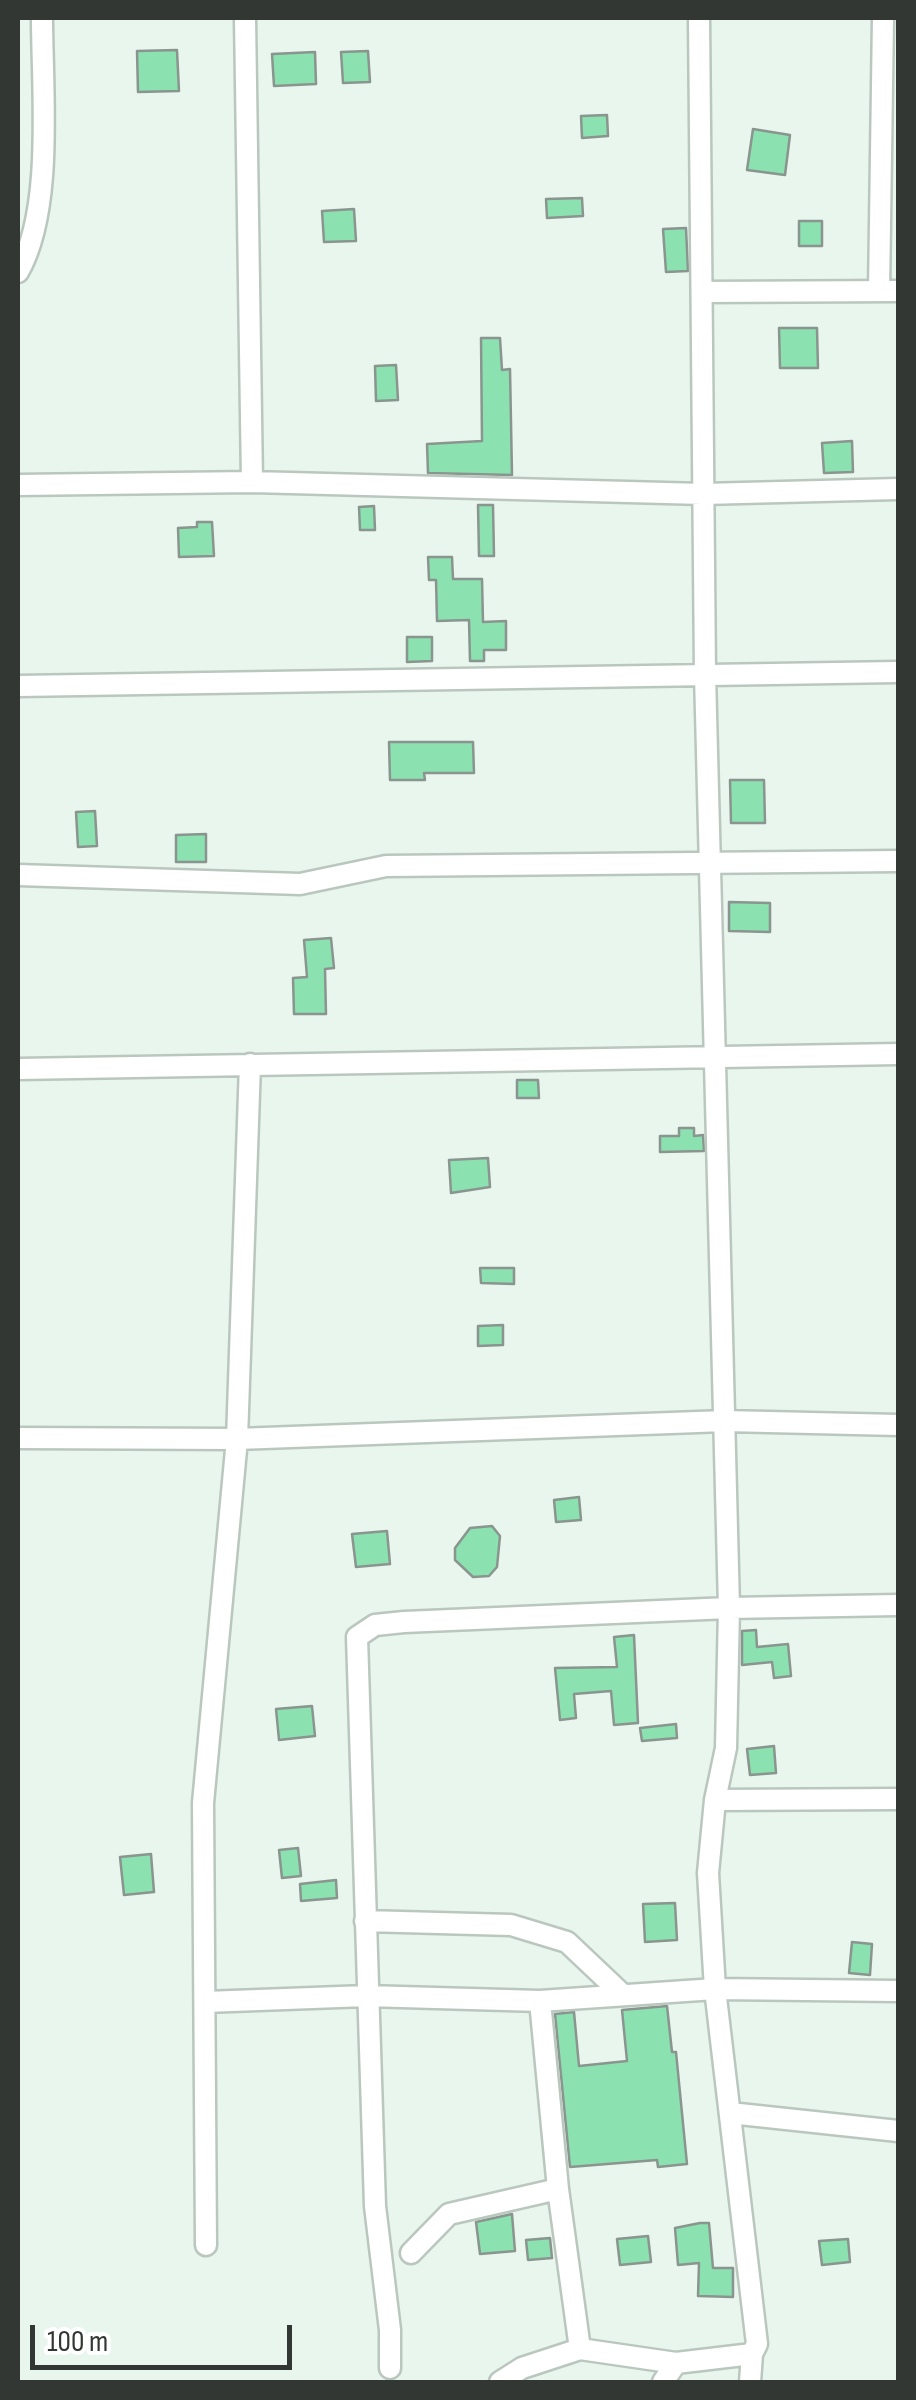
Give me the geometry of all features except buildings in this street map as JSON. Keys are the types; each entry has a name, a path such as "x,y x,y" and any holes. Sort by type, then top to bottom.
{"street":[{"path":"18,272 30,249 40,189 42,18"},
{"path":"245,18 252,482"},
{"path":"699,18 705,674 729,1608 726,1748 715,1800 708,1873 715,1989 757,2344 752,2354 750,2382"},
{"path":"702,292 888,291 882,18"},
{"path":"18,485 252,482 703,494 898,489"},
{"path":"18,686 898,672"},
{"path":"18,875 300,884 386,866 898,861"},
{"path":"18,1069 898,1054"},
{"path":"206,2245 203,1803 237,1439 250,1064"},
{"path":"18,1438 237,1439 726,1421 898,1425"},
{"path":"390,2368 390,2330 375,2206 358,1636 375,1626 404,1622 898,1605"},
{"path":"715,1800 898,1800"},
{"path":"365,1921 510,1925 567,1942 622,1994"},
{"path":"205,2002 366,1996 540,2001 715,1989 898,1992"},
{"path":"540,2001 558,2189 580,2349"},
{"path":"730,2114 898,2131"},
{"path":"411,2253 449,2214 558,2189"},
{"path":"500,2382 522,2368 580,2349 676,2363 752,2354"},
{"path":"663,2382 676,2363"}]}
